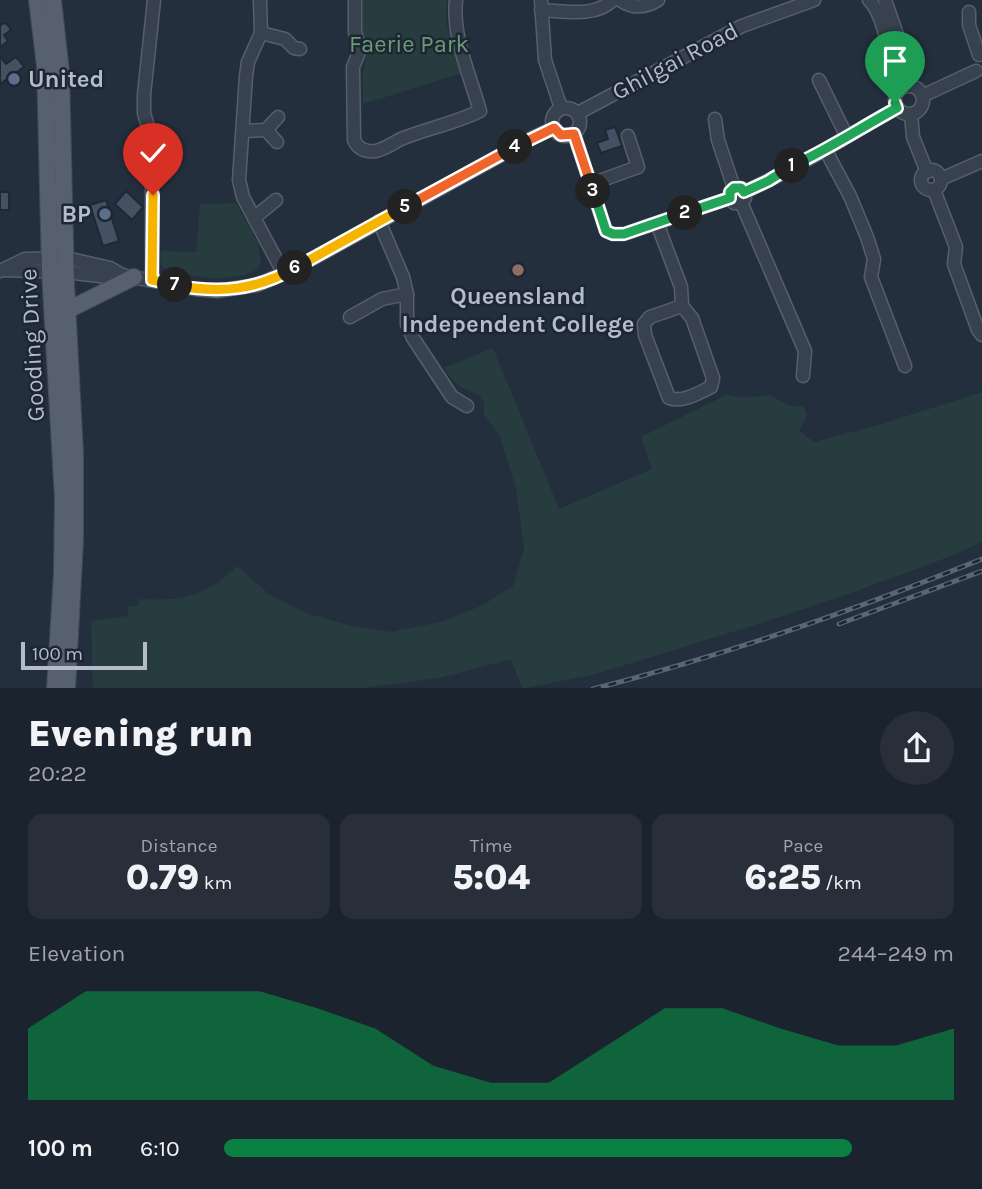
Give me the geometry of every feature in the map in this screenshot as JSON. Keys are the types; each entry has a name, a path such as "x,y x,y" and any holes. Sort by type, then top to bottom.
{"main road":[{"name":"Gooding Drive","path":"37,0 45,66 58,265 68,310 76,495 67,688"},
{"name":"Gooding Drive","path":"53,0 61,72 58,265 63,499 62,573 55,688"},
{"path":"68,310 128,276"}],"street":[{"path":"152,280 152,141 144,113 144,95 153,0"},
{"path":"260,0 261,33 248,62 246,76 240,180 243,197 284,274"},
{"path":"355,0 355,32 360,50 353,67 354,140 357,147 363,150 377,151 400,140 456,123 480,111 456,31 456,0"},
{"path":"561,108 545,60 541,5 594,11 603,9 614,0"},
{"path":"620,0 629,6 648,6 658,0"},
{"name":"Ghilgai Road","path":"578,113 742,26 814,0"},
{"path":"870,0 875,6 882,27 898,91 895,98 897,108 901,112 911,114 922,107 922,96 911,86 885,0"},
{"path":"922,96 979,72 973,63 980,54 969,24 968,12"},
{"path":"261,33 285,39 294,48 300,49"},
{"path":"819,80 846,135"},
{"path":"898,91 911,86"},
{"path":"569,107 578,113 580,125 574,134 561,135 554,128 552,118 561,108 569,107"},
{"path":"574,134 606,231 624,234 737,195 826,150 846,135 897,108"},
{"path":"911,114 913,137 927,172 922,178 927,189 982,161"},
{"path":"243,131 265,130 278,117"},
{"path":"715,119 718,140 737,195 805,351 803,376"},
{"path":"1,271 58,265 110,268 128,276 195,289 227,290 257,285 284,274 554,128"},
{"path":"265,130 277,142"},
{"path":"591,184 638,167 628,136"},
{"path":"826,150 867,237 874,259 871,277 905,366"},
{"path":"937,184 956,247 954,264 982,335"},
{"path":"254,218 276,200"},
{"path":"379,221 403,277 407,294 407,324 413,338 452,397 467,406"},
{"path":"657,223 681,287 682,306 692,318 713,378 711,387 675,400 669,398 645,335 644,324 650,317 682,306"},
{"path":"350,317 382,299 407,294"}],"green space":[{"name":"Faerie Park","path":"363,0 447,0 446,22 462,73 363,104 363,71 367,54 363,34"},
{"path":"236,203 258,243 261,263 255,271 218,279 170,273 160,264 161,251 196,252 200,204"},
{"path":"493,348 559,509 652,469 641,437 726,395 742,398 769,395 788,405 804,407 807,416 799,431 814,442 882,424 982,392 982,542 851,593 755,625 596,674 526,688 522,688 511,659 439,678 363,688 93,688 91,621 127,616 129,606 138,606 140,599 181,598 204,591 237,566 270,595 306,613 351,626 392,632 444,621 483,605 513,586 524,549 516,488 499,434 484,414 484,403 478,394 458,385 444,368"}],"building":[{"path":"3,23 11,30 4,35 8,41 0,47 0,26"},
{"path":"0,56 6,64 16,57 24,67 0,84"},
{"path":"615,127 622,146 601,153 597,143 608,139 605,130"},
{"path":"126,191 143,207 132,220 115,204"},
{"path":"0,192 9,192 9,210 0,210"},
{"path":"106,200 119,241 103,246 90,205"}],"railway":[{"path":"597,688 692,662 790,630 982,559"},
{"path":"839,624 982,571"}],"place":[{"name":"United","path":"14,79"},
{"name":"BP","path":"105,214"},
{"name":"Queensland Independent College","path":"518,270"}],"route":[{"path":"153,195 152,280 206,290 246,288 284,274 554,128 561,135 574,134 606,231 624,234 730,198 731,190 736,187 744,192 768,181 897,108 895,103"}]}
